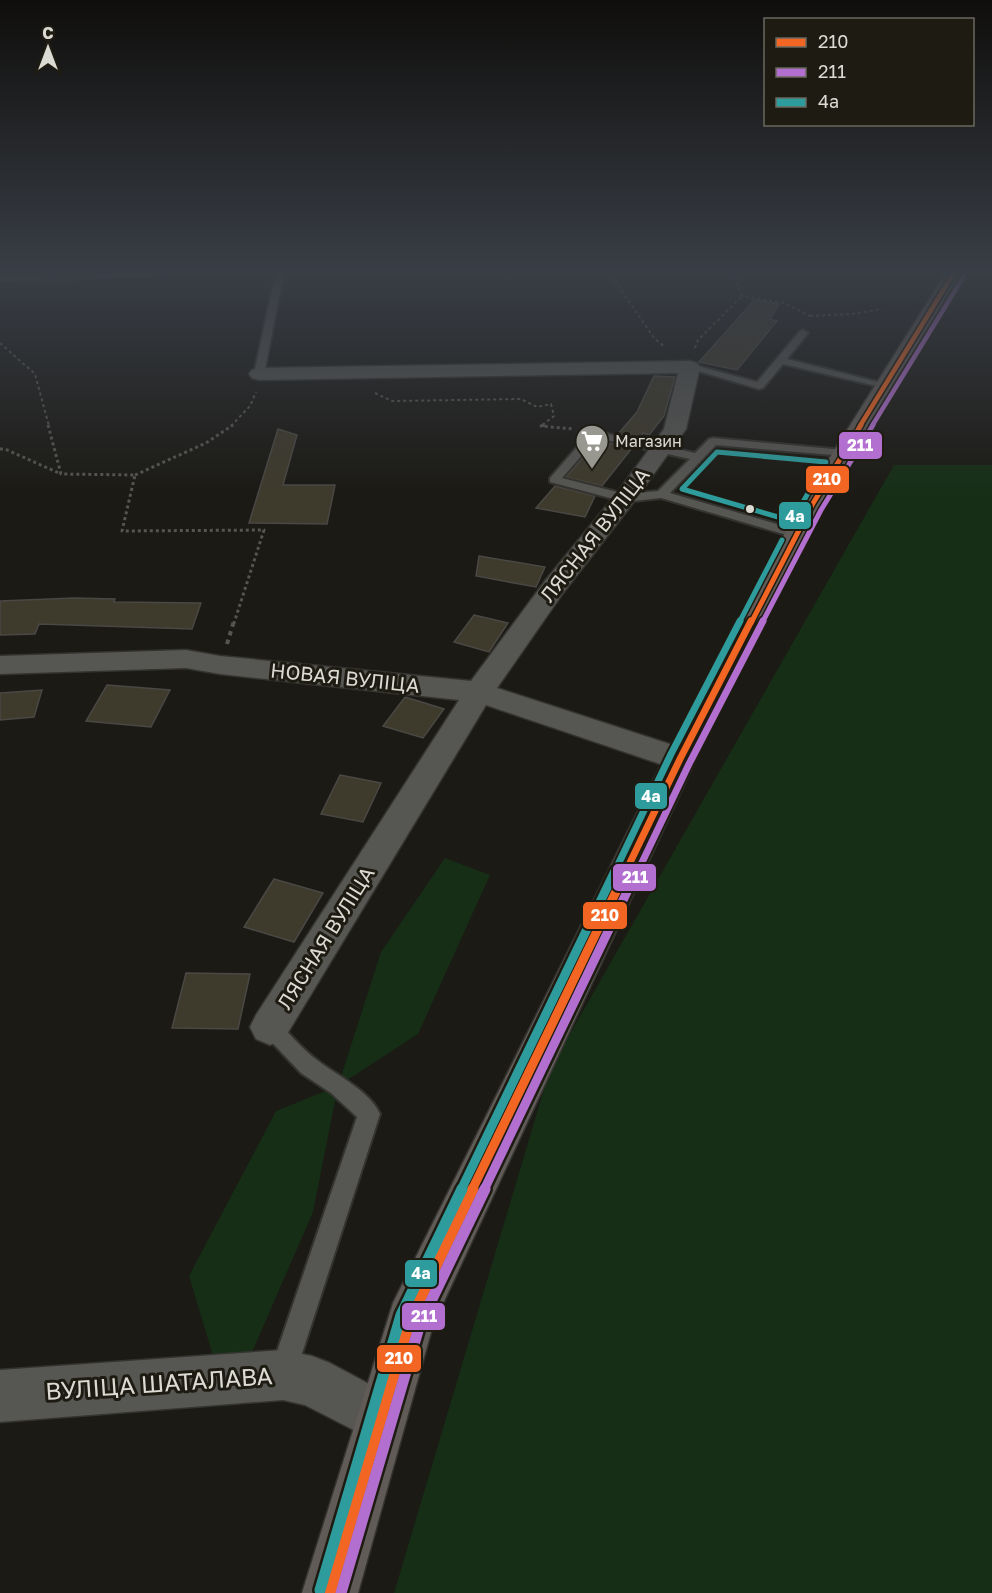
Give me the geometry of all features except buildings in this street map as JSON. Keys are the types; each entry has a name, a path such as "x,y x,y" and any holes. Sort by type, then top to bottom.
{"main road":[{"path":"330,1593 410,1320 680,759 812,505 910,345"}],"street":[{"path":"259,374 690,368"},
{"name":"ЛЯСНАЯ ВУЛІЦА","path":"270,1027 479,692 554,587 625,498 675,429 690,368"},
{"name":"НОВАЯ ВУЛІЦА","path":"0,665 186,659 220,665 479,692 680,759"},
{"name":"ВУЛІЦА ШАТАЛАВА","path":"0,1396 283,1375 312,1381 381,1418"}],"lane":[{"path":"259,374 265,345"},
{"path":"690,368 759,386 792,345"},
{"path":"780,360 885,386"},
{"path":"697,457 594,434 554,480 625,498 662,494 797,534"},
{"path":"662,494 713,441 844,453"},
{"path":"270,1027 308,1066 338,1086 369,1114 283,1375"}],"path":[{"path":"4,345 35,374 61,474"},
{"path":"663,345 690,368 696,345"},
{"path":"0,449 5,448 61,474 135,475 189,453 237,422 255,403 259,374"},
{"path":"372,385 373,393 392,401 521,399 537,406 551,404 554,416 541,426 594,434"},
{"path":"135,475 122,531 264,530 220,665"}],"green space":[{"path":"894,465 992,465 992,1593 394,1593 550,1069"},
{"path":"445,858 490,875 418,1034 338,1086 381,952"},
{"path":"338,1086 313,1212 246,1366 220,1379 189,1276 276,1111"}],"transit line":[{"name":"210","path":"330,1593 410,1320 680,759 812,505 910,345"},
{"name":"211","path":"341,1593 420,1324 689,764 821,510 922,345"},
{"name":"4а","path":"717,452 826,462 792,521 682,489 717,452"},
{"name":"4а","path":"320,1590 401,1315 671,754 782,540"}],"place":[{"name":"Магазин","path":"592,470"}]}
